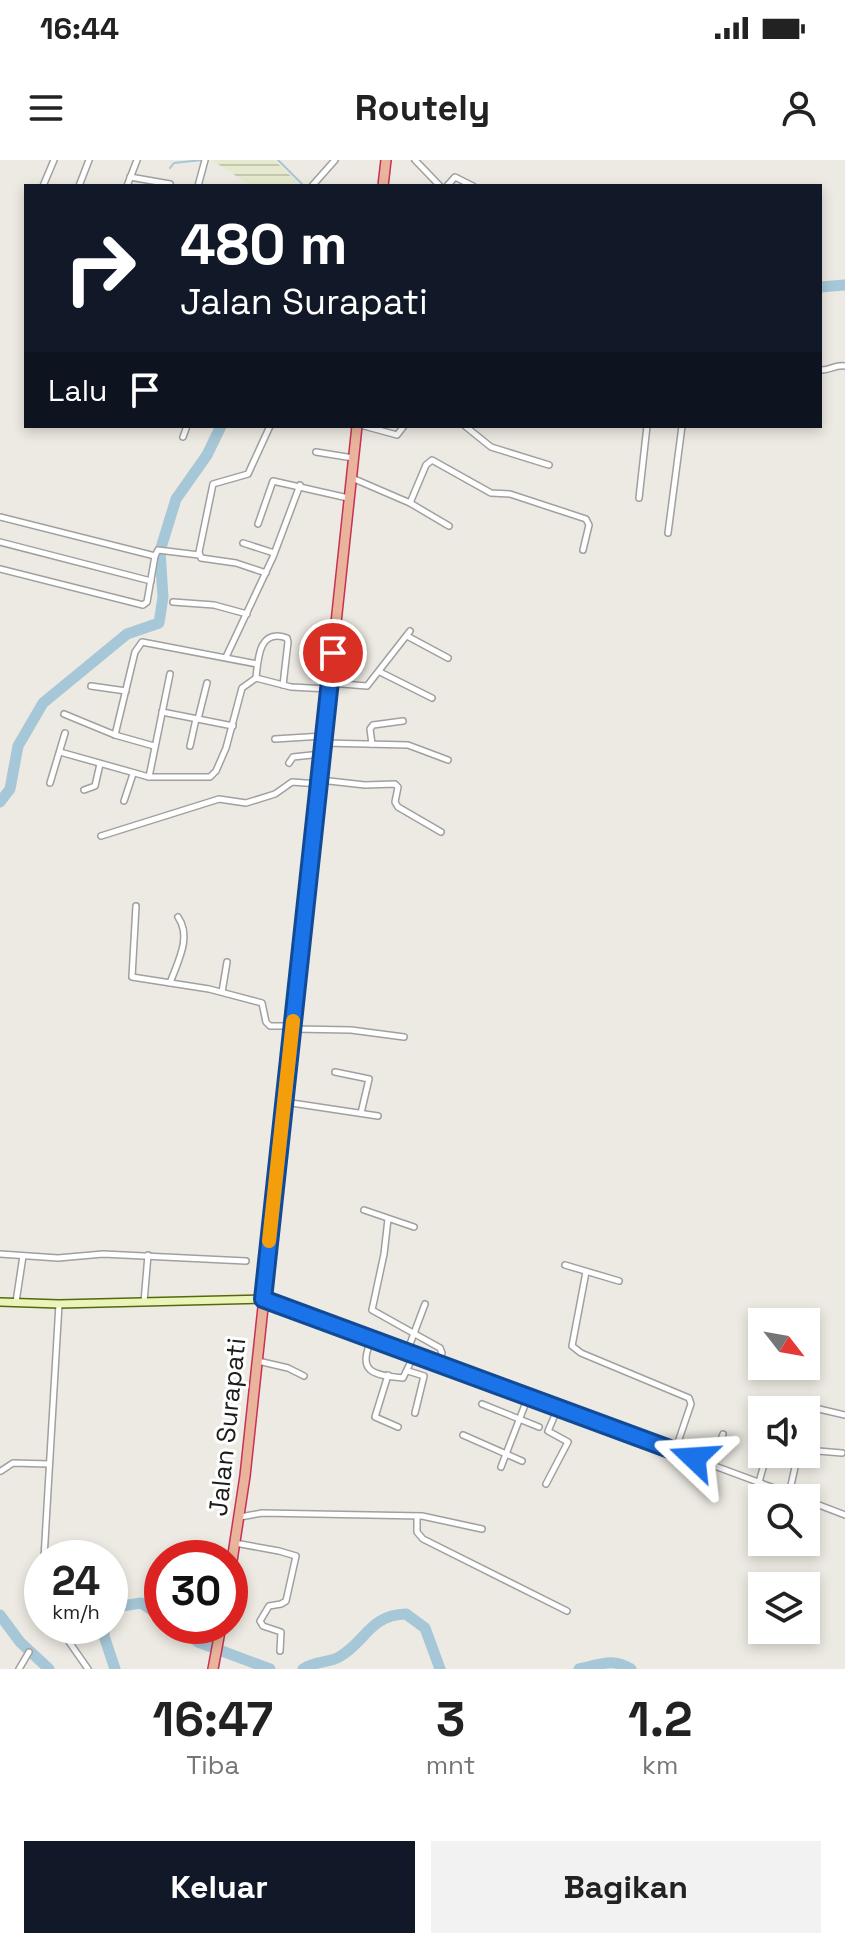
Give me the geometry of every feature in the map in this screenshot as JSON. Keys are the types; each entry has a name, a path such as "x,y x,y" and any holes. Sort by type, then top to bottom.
{"highway":[{"path":"383,184 386,160"},
{"name":"Jalan Surapati","path":"236,1540 357,428"},
{"path":"213,1668 218,1644"}],"main road":[{"path":"0,1302 59,1304 263,1299"}],"street":[{"path":"44,184 54,160"},
{"path":"80,184 89,160"},
{"path":"128,184 137,160"},
{"path":"314,184 335,160"},
{"path":"415,160 438,184"},
{"path":"198,184 204,162"},
{"path":"130,177 170,184"},
{"path":"449,184 455,177 469,184"},
{"path":"822,370 845,366"},
{"path":"183,437 186,428"},
{"path":"199,555 213,484 248,474 269,428"},
{"path":"371,428 397,435 402,428"},
{"path":"467,428 491,447 549,465"},
{"path":"639,498 647,428"},
{"path":"668,533 682,428"},
{"path":"316,452 354,458"},
{"path":"410,503 426,465 432,460 494,494 510,494 586,519 589,525 583,550"},
{"path":"352,478 410,503 449,526"},
{"path":"258,524 272,482 300,485 349,498"},
{"path":"226,657 266,573 300,485"},
{"path":"0,517 156,553 199,555 266,573"},
{"path":"0,542 151,581"},
{"path":"243,543 274,553"},
{"path":"0,569 143,605 147,602 156,553"},
{"path":"173,602 214,605 247,614"},
{"path":"256,678 283,685 367,686 408,634 448,658"},
{"path":"256,678 261,645 274,635 287,638 283,685"},
{"path":"115,735 135,652 142,642 257,664"},
{"path":"380,672 432,698"},
{"path":"149,777 170,674"},
{"path":"60,752 149,777 212,776 233,726 242,688 256,678"},
{"path":"190,746 207,683"},
{"path":"91,686 126,691"},
{"path":"162,712 233,726"},
{"path":"64,714 115,735 154,746"},
{"path":"372,744 370,729 373,725 403,721"},
{"path":"50,783 65,733"},
{"path":"275,739 408,745 448,760"},
{"path":"289,763 293,757 322,754"},
{"path":"84,790 95,786 100,764"},
{"path":"124,801 133,774"},
{"path":"101,836 219,799 246,803 275,794 292,782 395,784 398,787 395,802 398,807 441,832"},
{"path":"136,906 130,974 136,979 222,992 261,1002 270,1026 351,1030 404,1037"},
{"path":"170,983 186,936 178,917"},
{"path":"222,992 227,962"},
{"path":"335,1072 369,1079 361,1113"},
{"path":"284,1102 378,1116"},
{"path":"364,1210 414,1227"},
{"path":"388,1219 384,1254 371,1308 374,1313 440,1348 442,1353 438,1364"},
{"path":"0,1254 58,1258 103,1254 148,1255 246,1261"},
{"path":"144,1302 148,1255"},
{"path":"16,1303 23,1256"},
{"path":"565,1265 619,1281"},
{"path":"586,1272 572,1346 581,1353 689,1398 691,1404 675,1451"},
{"path":"263,1299 764,1484"},
{"path":"45,1540 59,1304"},
{"path":"372,1339 364,1363 372,1371 403,1378 408,1371 415,1333 425,1304"},
{"path":"257,1361 288,1368 304,1376"},
{"path":"408,1371 424,1376 415,1413"},
{"path":"388,1375 375,1417 398,1427"},
{"path":"501,1467 528,1397"},
{"path":"482,1404 539,1427"},
{"path":"546,1484 568,1442 548,1431 558,1408"},
{"path":"820,1409 845,1415"},
{"path":"712,1465 723,1434"},
{"path":"463,1435 522,1461"},
{"path":"820,1451 842,1453"},
{"path":"1,1471 13,1463 49,1464"},
{"path":"759,1482 763,1468"},
{"path":"820,1505 845,1515"},
{"path":"240,1517 262,1513 417,1516 482,1529"},
{"path":"417,1516 417,1532 423,1539 567,1611"},
{"path":"248,1545 296,1556 286,1601 269,1606 260,1621 263,1626 281,1632 280,1651"},
{"path":"71,1644 88,1669"},
{"path":"19,1669 29,1652"}],"green space":[{"path":"212,160 274,160 299,184 248,184"}],"waterway":[{"path":"170,168 174,163 202,160"},
{"path":"278,160 302,184"},
{"path":"822,287 845,285"},
{"path":"0,802 10,789 18,746 43,703 127,634 159,623 163,597 160,551 176,499 207,455 220,428"},
{"path":"128,1605 144,1605"},
{"path":"303,1669 339,1657 376,1624 406,1614 425,1628 440,1669"},
{"path":"0,1615 20,1642 49,1669"},
{"path":"107,1644 115,1669"},
{"path":"203,1644 270,1669"},
{"path":"579,1669 611,1663 631,1669"}],"slow traffic":[{"path":"269,1241 293,1021"}],"route":[{"path":"333,653 263,1299 694,1458"}]}
